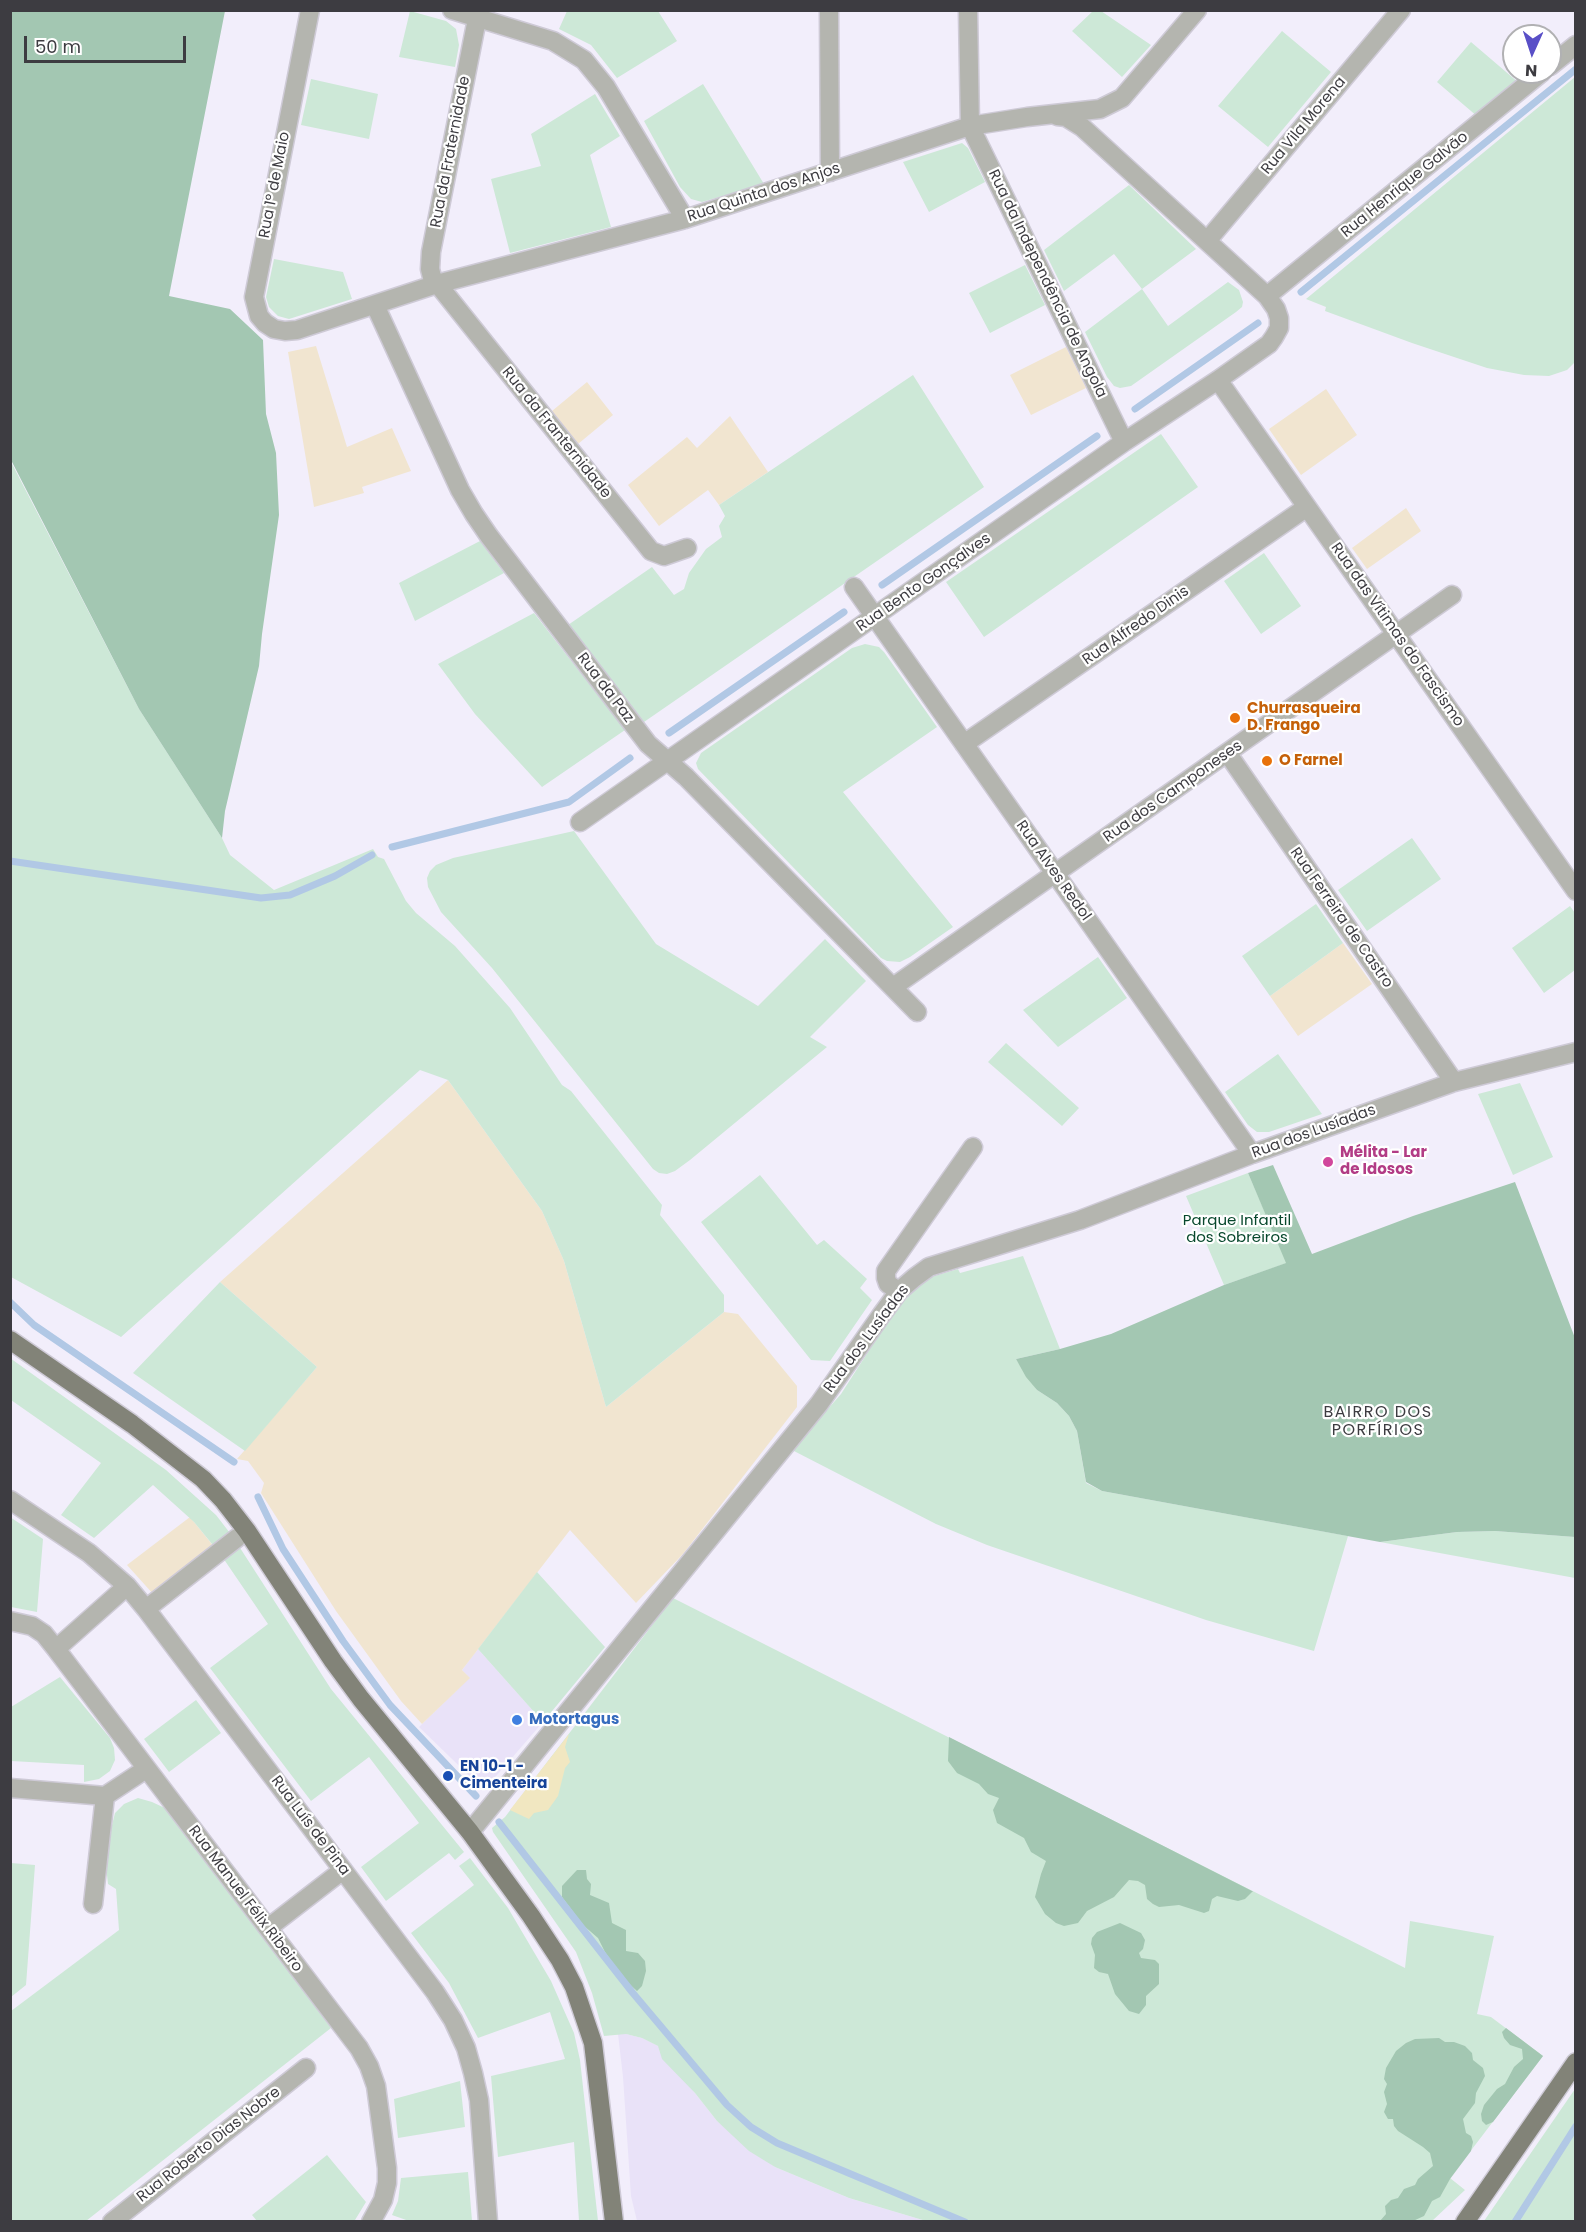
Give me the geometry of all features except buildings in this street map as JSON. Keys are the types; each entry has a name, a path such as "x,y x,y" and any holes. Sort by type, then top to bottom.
{"main road":[{"path":"10,1340 132,1424 189,1468 223,1500 265,1556 361,1700 470,1832 531,1916 560,1960 574,1987 593,2043 615,2216"},
{"path":"1465,2222 1575,2062"}],"street":[{"name":"Rua 1º de Maio","path":"297,330 274,329 265,323 255,307 254,297 310,10"},
{"path":"452,10 552,41 584,60 606,87 685,219"},
{"path":"829,10 830,172"},
{"path":"968,10 970,126"},
{"name":"Rua Quinta dos Anjos","path":"297,330 437,284 685,219 970,126 1100,109 1122,98 1197,10"},
{"name":"Rua Vila Morena","path":"1207,241 1401,10"},
{"name":"Rua da Fraternidade","path":"437,284 430,269 430,252 477,18"},
{"path":"1562,56 1575,45"},
{"name":"Rua Henrique Galvão","path":"1267,296 1528,84"},
{"path":"1056,115 1066,117 1082,126 1267,296"},
{"name":"Rua da Independência de Angola","path":"970,126 1124,442"},
{"name":"Rua da Franternidade","path":"437,284 651,551 664,556 687,548"},
{"name":"Rua Bento Gonçalves","path":"580,822 1124,442 1269,344 1278,328 1279,318 1267,296"},
{"name":"Rua da Paz","path":"375,305 460,490 474,514 648,744 686,777 917,1012"},
{"name":"Rua das Vítimas do Fascismo","path":"1218,380 1575,891"},
{"name":"Rua Alfredo Dinis","path":"964,744 1307,507"},
{"name":"Rua Alves Redol","path":"854,587 1252,1154"},
{"name":"Rua dos Camponeses","path":"893,987 1452,595"},
{"name":"Rua Ferreira de Castro","path":"1228,754 1454,1082"},
{"name":"Rua dos Lusíadas","path":"470,1832 819,1404 900,1292 929,1267 1080,1220 1252,1154 1454,1082 1575,1054"},
{"path":"900,1292 888,1284 886,1270 973,1147"},
{"name":"Rua Luís de Pina","path":"10,1500 89,1553 127,1586 435,1992 453,2020 466,2048 479,2100 488,2222"},
{"path":"146,1609 237,1538"},
{"path":"56,1649 127,1586"},
{"name":"Rua Manuel Félix Ribeiro","path":"10,1621 32,1626 44,1634 359,2048 369,2066 380,2106 387,2168 387,2183 383,2200 371,2222"},
{"path":"10,1788 105,1796 146,1769"},
{"path":"93,1904 105,1796"},
{"path":"268,1928 343,1870"},
{"name":"Rua Roberto Dias Nobre","path":"112,2222 306,2068"}],"shaded area":[{"path":"316,346 347,447 392,428 411,471 362,487 364,493 314,507 288,352"},
{"path":"1066,347 1086,388 1031,415 1010,375"},
{"path":"587,382 613,415 578,444 552,411"},
{"path":"1326,389 1357,435 1301,475 1269,429"},
{"path":"730,416 768,472 719,505 708,490 659,526 628,485 687,437 697,448"},
{"path":"1406,508 1421,531 1367,569 1352,548"},
{"path":"1343,943 1372,984 1298,1036 1270,996"},
{"path":"448,1080 542,1211 564,1261 606,1407 724,1312 738,1314 797,1386 797,1407 683,1554 636,1603 570,1530 462,1670 470,1678 422,1724 401,1701 336,1611 261,1493 264,1483 248,1461 237,1459 317,1367 220,1282"},
{"path":"190,1517 215,1548 154,1595 127,1565"},
{"path":"478,1649 543,1722 484,1790 419,1727 469,1678 462,1670"},
{"path":"618,2034 642,2038 658,2046 717,2121 775,2167 849,2198 926,2221 637,2221 631,2196"}],"green space":[{"path":"11,10 225,11 169,296 230,309 263,340 266,414 276,453 279,515 259,666 225,811 222,838 139,709 11,460"},
{"path":"410,11 446,21 456,29 459,45 455,67 399,57"},
{"path":"567,11 658,11 677,41 617,78 591,45 559,29"},
{"path":"1093,11 1101,11 1151,45 1122,77 1072,31"},
{"path":"1282,31 1331,72 1268,147 1218,106"},
{"path":"1471,42 1502,68 1502,84 1518,84 1478,117 1437,82"},
{"path":"1575,77 1576,361 1567,370 1549,376 1524,375 1487,368 1325,311 1326,307 1306,299"},
{"path":"311,79 378,94 369,139 301,125"},
{"path":"703,84 764,184 702,202 691,199 680,187 644,121"},
{"path":"595,94 620,136 590,155 611,227 510,253 491,179 541,166 531,134"},
{"path":"962,143 968,148 985,182 929,212 903,162"},
{"path":"1129,185 1196,249 1142,289 1114,254 1064,291 1044,250"},
{"path":"274,259 343,272 352,299 289,319 278,316 269,307 266,297"},
{"path":"1025,265 1045,305 990,333 969,293"},
{"path":"1228,282 1239,290 1243,302 1242,307 1236,312 1131,386 1120,388 1114,386 1107,377 1085,332 1142,289 1168,326"},
{"path":"913,375 984,487 644,722 568,625 652,567 674,595 684,589 689,573 706,549 722,537 719,526 725,516 719,505"},
{"path":"1161,434 1198,487 984,637 946,582"},
{"path":"10,460 139,709 222,838 230,855 274,890 373,849 378,857 384,859 406,901 416,913 455,946 510,1008 562,1085 571,1091 662,1205 660,1215 724,1295 724,1312 606,1407 564,1261 542,1211 448,1080 420,1070 121,1337 11,1277"},
{"path":"480,541 504,573 415,621 399,583"},
{"path":"1264,553 1301,606 1261,634 1224,581"},
{"path":"534,613 625,730 542,787 475,714 438,664"},
{"path":"865,644 879,647 884,652 937,727 843,792 953,927 900,962 881,958 698,769 696,763 701,753 852,648"},
{"path":"574,831 656,944 758,1006 825,939 866,981 810,1037 827,1047 690,1160 667,1174 653,1169 492,968 441,912 428,887 427,878 430,871 436,865 453,858"},
{"path":"1412,838 1441,879 1367,931 1338,890"},
{"path":"1316,904 1343,943 1270,996 1242,956"},
{"path":"1570,906 1575,913 1575,970 1544,993 1512,948"},
{"path":"1098,957 1127,998 1058,1047 1023,1010"},
{"path":"1006,1043 1079,1108 1062,1126 988,1062"},
{"path":"1278,1054 1322,1114 1269,1132 1257,1132 1248,1125 1225,1092"},
{"path":"1520,1083 1553,1157 1513,1175 1478,1094"},
{"path":"1273,1165 1312,1254 1413,1216 1515,1182 1575,1338 1575,1537 1495,1531 1457,1532 1380,1542 1102,1491 1086,1482 1077,1431 1069,1416 1057,1403 1037,1390 1026,1377 1016,1359 1111,1334 1224,1285 1286,1263 1248,1173"},
{"name":"Parque Infantil dos Sobreiros","path":"1248,1173 1287,1263 1224,1285 1186,1196"},
{"path":"760,1175 817,1245 824,1240 867,1279 860,1288 872,1300 830,1361 811,1360 701,1222"},
{"path":"1023,1256 1060,1349 1016,1359 1037,1390 1057,1403 1069,1416 1077,1431 1086,1483 1102,1491 1348,1536 1314,1651 1206,1620 987,1545 936,1524 792,1450 841,1394 893,1313 919,1285 928,1278 958,1269 960,1273"},
{"path":"220,1282 317,1367 245,1451 133,1373"},
{"path":"10,1358 166,1470 216,1515 233,1537 331,1689 464,1852 455,1860 449,1853 386,1901 361,1867 419,1823 369,1757 311,1801 210,1668 268,1624 221,1555 194,1522 153,1485 94,1538 61,1515 101,1463 11,1400"},
{"path":"10,1517 43,1539 37,1612 11,1607"},
{"path":"1495,1531 1575,1537 1575,1578 1380,1542 1457,1532"},
{"path":"537,1572 605,1647 543,1722 478,1649"},
{"path":"673,1598 1405,1968 1410,1921 1494,1936 1477,2014 1491,2017 1543,2056 1450,2178 1465,2190 1432,2221 926,2221 849,2198 775,2167 749,2151 717,2121 695,2093 662,2059 658,2046 642,2038 626,2034 604,2036 592,1993 576,1952 492,1828 505,1817"},
{"path":"60,1677 110,1738 114,1748 115,1760 110,1771 99,1779 84,1782 84,1765 11,1761 11,1707"},
{"path":"196,1700 221,1733 169,1772 144,1739"},
{"path":"949,1737 1253,1891 1245,1899 1238,1901 1217,1896 1212,1899 1209,1911 1204,1913 1179,1905 1159,1907 1147,1899 1145,1885 1129,1880 1114,1897 1087,1911 1078,1923 1064,1926 1056,1923 1045,1914 1035,1897 1046,1861 1031,1852 1024,1838 997,1823 993,1810 999,1798 988,1794 979,1784 957,1773 948,1761"},
{"path":"138,1798 167,1809 331,2028 86,2221 11,2222 11,2011 119,1930 116,1889 108,1884 106,1866 109,1837 115,1813 124,1804"},
{"path":"470,1858 508,1908 551,1981 574,2033 580,2060 598,2221 579,2221 574,2142 498,2157 491,2076 565,2059 550,2012 478,2038 449,1983 411,1933 474,1885 459,1866"},
{"path":"11,1863 35,1865 26,1985 11,1997"},
{"path":"577,1870 586,1870 587,1879 591,1884 590,1895 609,1903 612,1923 626,1930 626,1951 638,1953 645,1961 646,1971 642,1986 637,1991 625,1980 598,1938 583,1925 562,1897 562,1886"},
{"path":"1120,1923 1141,1933 1145,1940 1143,1949 1139,1953 1141,1958 1155,1960 1159,1964 1159,1984 1146,1996 1146,2005 1139,2014 1129,2011 1115,1994 1108,1974 1094,1968 1095,1955 1091,1944 1092,1938 1097,1932"},
{"path":"1506,2028 1543,2056 1493,2122 1486,2125 1482,2121 1481,2114 1484,2105 1497,2089 1505,2084 1514,2067 1523,2059 1522,2049 1510,2045 1504,2038 1502,2032"},
{"path":"1439,2038 1445,2042 1465,2046 1472,2053 1473,2060 1483,2068 1485,2076 1476,2093 1475,2103 1463,2119 1466,2133 1471,2136 1473,2142 1471,2151 1440,2197 1432,2201 1424,2216 1413,2221 1380,2221 1386,2214 1385,2206 1391,2200 1398,2198 1404,2189 1415,2185 1418,2179 1433,2166 1430,2153 1398,2131 1393,2119 1388,2119 1384,2112 1387,2104 1384,2092 1387,2084 1384,2079 1386,2068 1396,2051 1406,2043 1415,2039"},
{"path":"460,2081 465,2127 398,2138 394,2099"},
{"path":"1575,2089 1575,2221 1484,2221"},
{"path":"327,2155 366,2202 355,2220 257,2221 252,2215"},
{"path":"468,2172 472,2221 409,2221 392,2215 398,2201 401,2178"}],"sand":[{"path":"569,1734 565,1747 570,1762 565,1768 558,1796 548,1810 534,1813 529,1819 510,1810"}],"waterway":[{"path":"1301,292 1576,69"},
{"path":"1135,409 1258,323"},
{"path":"882,585 1097,436"},
{"path":"669,733 844,612"},
{"path":"392,847 569,802 630,758"},
{"path":"10,861 261,898 290,895 335,876 372,855"},
{"path":"10,1302 34,1325 234,1462"},
{"path":"258,1497 283,1549 343,1641 390,1705 476,1796"},
{"path":"499,1822 632,1992 727,2105 751,2127 777,2143 965,2222"},
{"path":"1515,2222 1576,2126"}],"place":[{"name":"Churrasqueira D. Frango","path":"1235,718"},
{"name":"O Farnel","path":"1267,761"},
{"name":"Mélita - Lar de Idosos","path":"1328,1162"},
{"name":"Motortagus","path":"517,1720"},
{"name":"EN 10-1 - Cimenteira","path":"448,1776"}],"district":[{"name":"BAIRRO DOS PORFÍRIOS","path":"1378,1422"}]}
